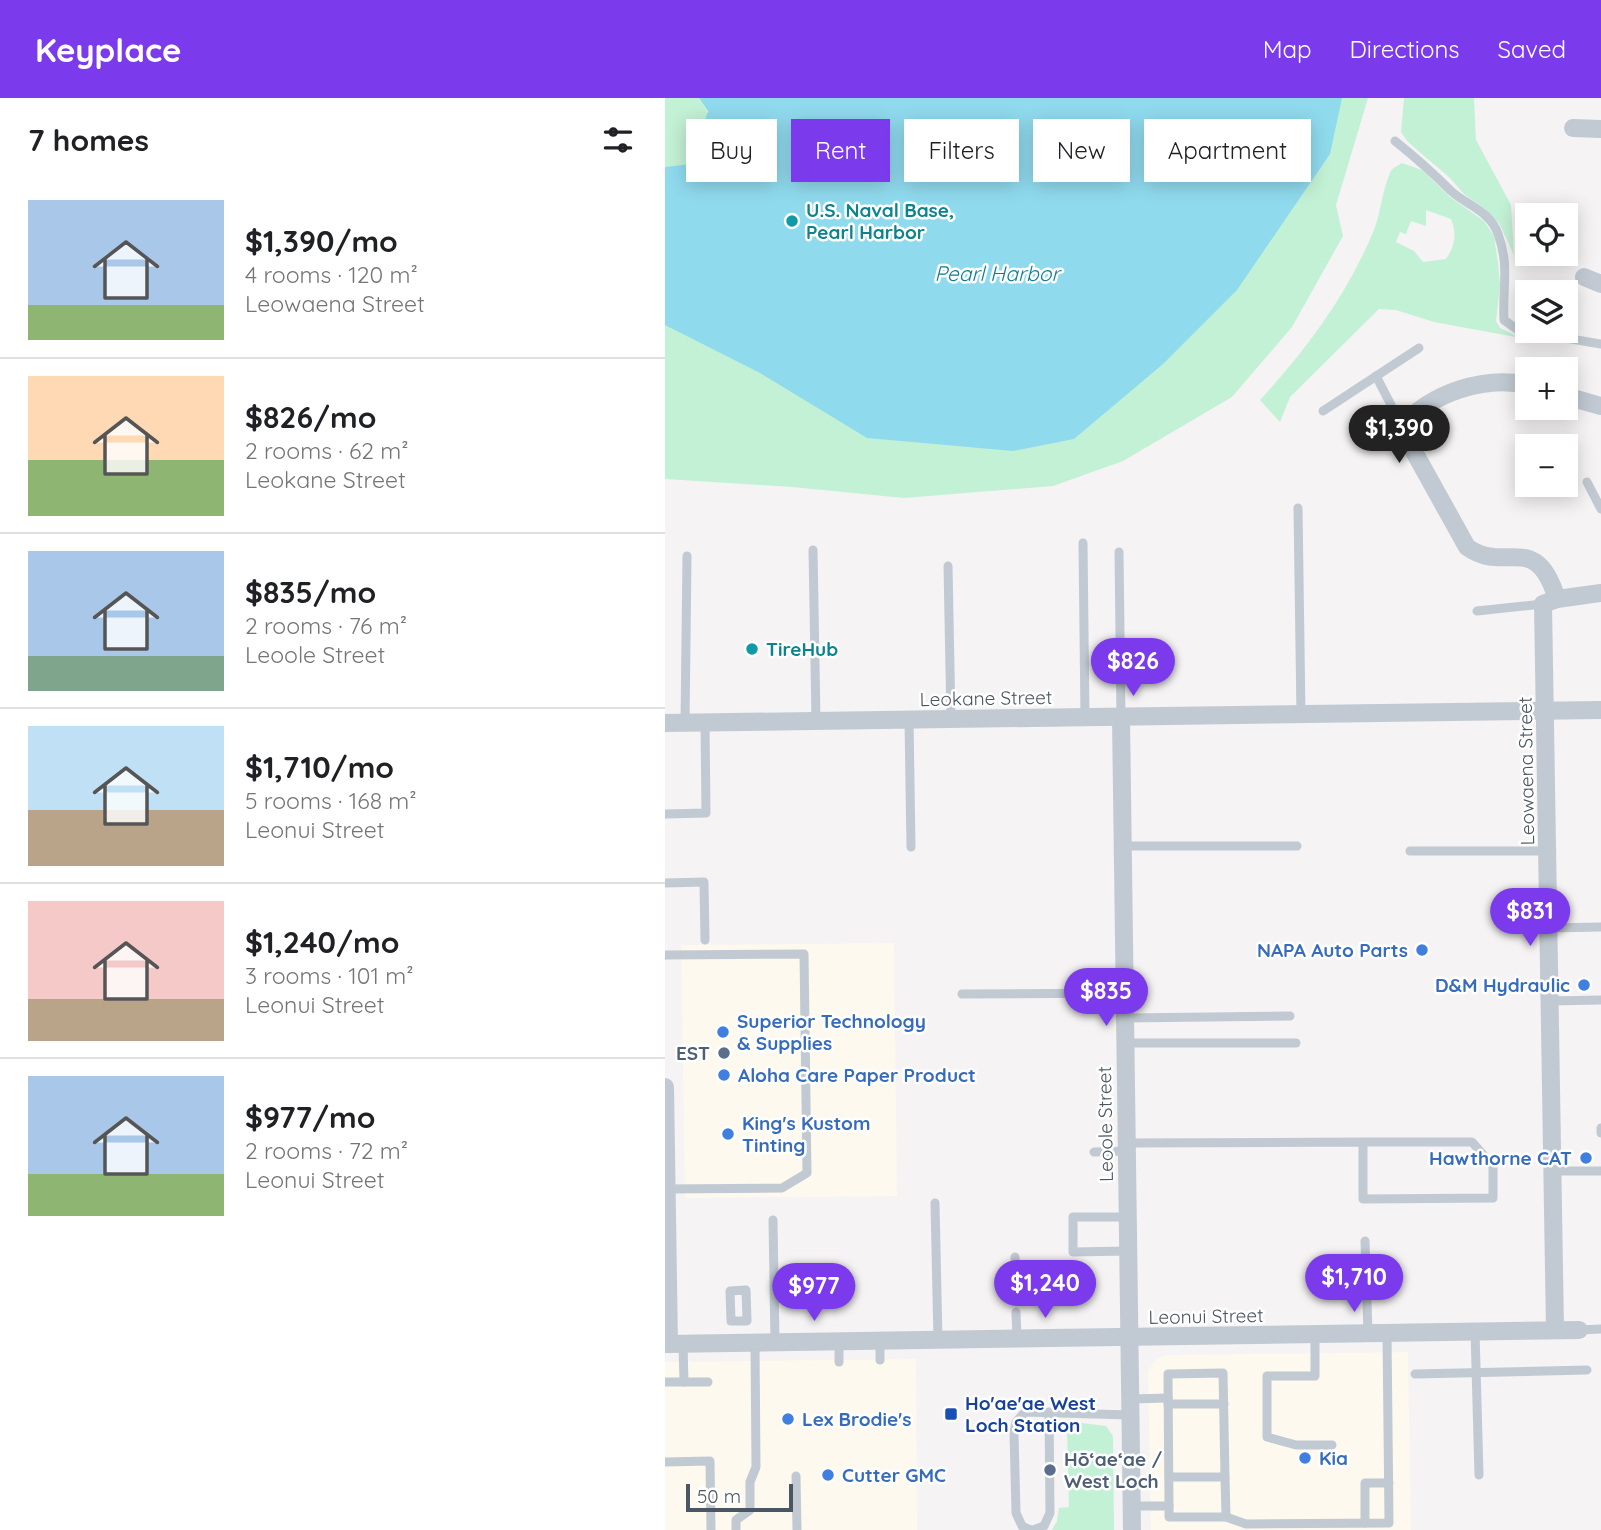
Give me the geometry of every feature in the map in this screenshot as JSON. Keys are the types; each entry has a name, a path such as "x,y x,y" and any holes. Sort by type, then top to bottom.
{"street":[{"path":"1573,128 1601,129"},
{"path":"1402,426 1415,412 1450,394 1481,383 1515,384"},
{"path":"1578,399 1601,406"},
{"name":"Leowaena Street","path":"1402,426 1467,547 1482,556 1532,559 1540,565 1552,584 1546,711 1555,1330"},
{"path":"1550,602 1601,593"},
{"name":"Leokane Street","path":"665,723 1601,710"},
{"name":"Leoole Street","path":"1121,718 1132,1530"},
{"path":"665,1087 666,1224 672,1344"},
{"name":"Leonui Street","path":"672,1344 743,1334 775,1343 1579,1329"}],"lane":[{"path":"1395,141 1434,172 1452,191 1485,213 1492,223 1498,233 1503,255 1506,276 1504,320 1508,325 1518,330 1601,344"},
{"path":"1323,411 1419,348"},
{"path":"1376,376 1402,426"},
{"path":"1587,481 1601,509"},
{"path":"1298,508 1301,715"},
{"path":"1083,543 1085,718"},
{"path":"813,550 816,721"},
{"path":"1119,552 1121,718"},
{"path":"685,723 687,556"},
{"path":"948,566 951,720"},
{"path":"1477,611 1550,602"},
{"path":"909,720 911,848"},
{"path":"665,814 706,813 705,723"},
{"path":"1122,846 1297,846"},
{"path":"1410,850 1548,851"},
{"path":"665,883 704,882 705,940"},
{"path":"1549,928 1601,927"},
{"path":"665,955 804,954 807,1173 782,1188 667,1189"},
{"path":"962,994 1125,993"},
{"path":"1550,1001 1601,1000"},
{"path":"1125,1018 1290,1016"},
{"path":"1125,1043 1296,1043"},
{"path":"1094,1152 1126,1147 1363,1142 1472,1142 1493,1166 1493,1199 1363,1199 1363,1142"},
{"path":"1553,1171 1601,1171"},
{"path":"935,1203 938,1340"},
{"path":"1128,1217 1073,1217 1073,1252 1128,1251"},
{"path":"773,1220 775,1343"},
{"path":"1365,1241 1368,1333"},
{"path":"1015,1257 1016,1294"},
{"path":"1016,1312 1017,1339"},
{"path":"1579,1329 1601,1329"},
{"path":"1475,1331 1479,1475"},
{"path":"1226,1517 1223,1373 1168,1374 1169,1517 1226,1517 1246,1524 1389,1523 1387,1333"},
{"path":"736,1530 736,1520 750,1510 750,1482 756,1467 743,1334"},
{"path":"1315,1334 1315,1376 1267,1376 1267,1437 1296,1445 1332,1445"},
{"path":"880,1341 880,1360"},
{"path":"839,1342 839,1362"},
{"path":"672,1344 684,1382"},
{"path":"1415,1374 1587,1370"},
{"path":"665,1382 708,1382"},
{"path":"1049,1412 1050,1513 1044,1526 1033,1530 1022,1526 1016,1513 1016,1422 1025,1412 1130,1407 1168,1401 1224,1404"},
{"path":"665,1462 710,1461 711,1530"},
{"path":"796,1476 797,1530"},
{"path":"1169,1477 1225,1477"},
{"path":"1365,1523 1365,1483 1388,1483"},
{"path":"1132,1506 1169,1506"}],"shaded area":[{"path":"894,943 897,1196 685,1198 681,945"},
{"path":"1408,1352 1411,1530 1151,1530 1148,1371 1157,1358 1168,1355"},
{"path":"916,1359 917,1530 665,1530 665,1362"}],"green space":[{"name":"Pearl Harbor","path":"665,98 699,98 707,110 708,119 686,119 686,182 777,182 777,162 791,160 791,182 890,182 890,149 904,147 904,182 1019,182 1019,134 1033,132 1033,182 1130,182 1130,121 1144,119 1144,182 1311,182 1311,119 1147,119 1329,98 1368,98 1336,205 1343,236 1292,327 1232,397 1123,461 1053,486 904,498 665,479"},
{"path":"1404,98 1474,98 1476,140 1511,205 1514,255 1499,223 1408,142 1401,132"},
{"path":"1402,163 1422,170 1450,197 1484,221 1494,236 1498,263 1500,284 1496,321 1500,328 1515,337 1434,322 1396,310 1379,309 1290,397 1280,422 1260,400 1310,341 1351,277 1374,230 1393,168","holes":["1426,210 1451,219 1454,240 1446,259 1423,262 1414,251 1396,242 1400,232 1406,234 1411,221 1426,226"]},
{"path":"1066,1421 1106,1426 1113,1436 1114,1530 1052,1530 1059,1508 1069,1507 1067,1431 1057,1430 1060,1423"}],"water":[{"name":"Pearl Harbor","path":"699,98 1342,98 1330,154 1311,182 1311,119 1144,119 1144,182 1311,182 1237,290 1163,364 1074,439 1013,451 867,438 760,373 665,325 665,167 686,165 686,182 777,182 777,119 706,119 708,111"}],"place":[{"name":"U.S. Naval Base, Pearl Harbor","path":"792,221"},
{"name":"TireHub","path":"752,649"},
{"name":"NAPA Auto Parts","path":"1422,950"},
{"name":"D&M Hydraulic","path":"1584,985"},
{"name":"Superior Technology & Supplies","path":"723,1032"},
{"name":"EST","path":"724,1053"},
{"name":"Aloha Care Paper Product","path":"724,1075"},
{"name":"King's Kustom Tinting","path":"728,1134"},
{"name":"Hawthorne CAT","path":"1586,1158"},
{"name":"Ho'ae'ae West Loch Station","path":"951,1414"},
{"name":"Lex Brodie's","path":"788,1419"},
{"name":"Kia","path":"1305,1458"},
{"name":"Hō‘ae‘ae / West Loch","path":"1050,1470"},
{"name":"Cutter GMC","path":"828,1475"}]}
